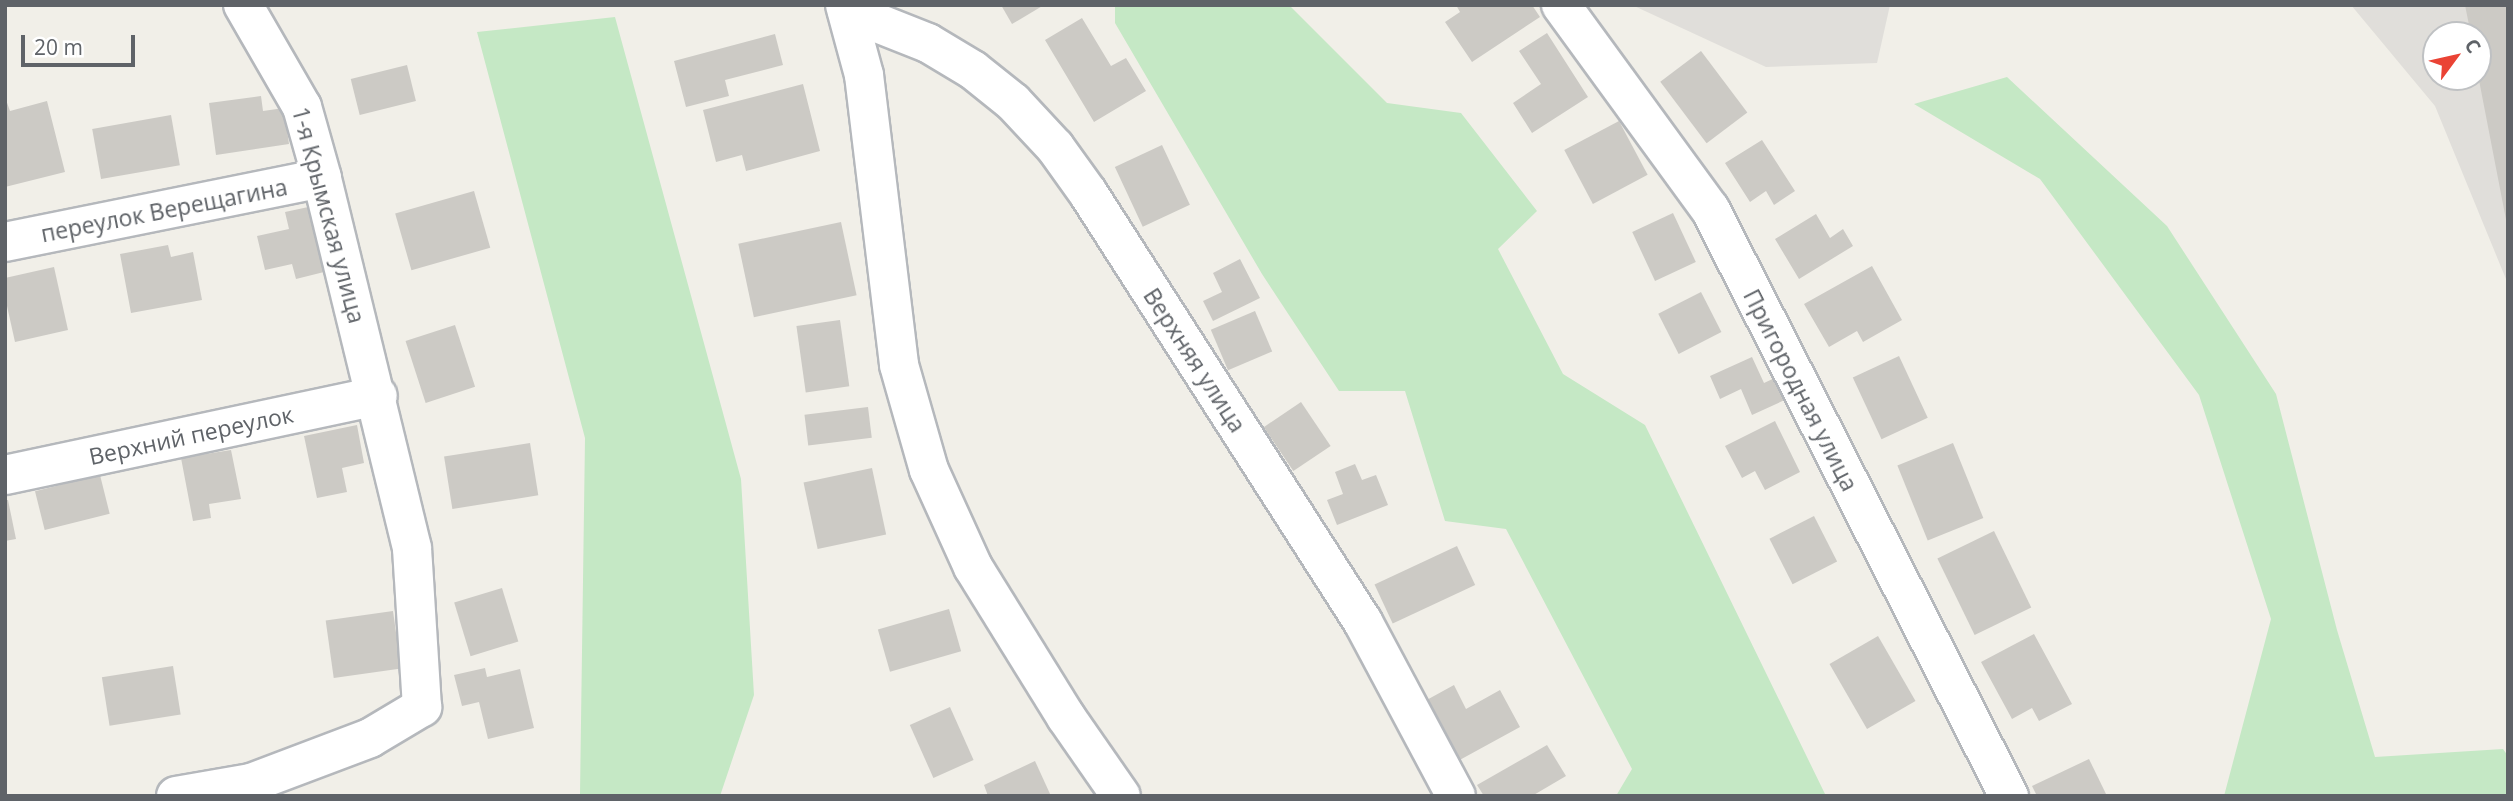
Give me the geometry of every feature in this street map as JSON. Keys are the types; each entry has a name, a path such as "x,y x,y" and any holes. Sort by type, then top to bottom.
{"street":[{"name":"1-я Крымская улица","path":"176,796 251,783 370,738 422,707 412,548 323,178 302,107 243,5"},
{"name":"Пригородная улица","path":"1561,5 1710,209 2009,796"},
{"name":"Верхняя улица","path":"846,8 863,75 899,365 929,470 973,567 1066,717 1121,796"},
{"name":"Верхняя улица","path":"846,8 928,43 973,70 1013,102 1055,147 1088,193 1363,622 1456,796"},
{"name":"переулок Верещагина","path":"5,242 323,178"},
{"name":"Верхний переулок","path":"5,475 377,396"}],"shaded area":[{"path":"1632,5 1890,5 1877,63 1766,67"},
{"path":"2351,5 2508,5 2508,284 2435,106 2423,91 2492,91 2492,21 2422,21 2422,90"}],"green space":[{"path":"1115,5 1289,5 1387,103 1461,113 1537,211 1498,249 1563,374 1645,425 1826,796 1616,796 1632,769 1506,529 1445,521 1405,391 1339,391 1262,274 1115,23"},
{"path":"615,17 741,479 754,695 720,796 574,796 580,794 585,438 477,32"},
{"path":"2007,77 2167,226 2276,394 2337,630 2375,757 2503,749 2508,756 2508,796 2224,796 2271,619 2199,395 2040,179 1914,104"}],"building":[{"path":"1001,5 1044,5 1012,24"},
{"path":"1456,5 1532,5 1540,17 1472,62 1445,22 1460,12"},
{"path":"2465,5 2508,5 2508,230 2481,91 2492,91 2492,21 2468,21"},
{"path":"1082,18 1111,66 1126,58 1146,91 1094,122 1045,40"},
{"path":"1547,33 1588,97 1532,133 1513,103 1541,84 1519,51"},
{"path":"775,34 783,65 725,80 729,96 686,107 674,61"},
{"path":"1701,51 1747,112 1707,143 1660,82"},
{"path":"407,65 416,101 360,115 351,79"},
{"path":"803,84 820,151 746,171 742,155 716,162 703,110"},
{"path":"261,96 263,111 284,108 289,144 216,155 209,103"},
{"path":"5,97 10,111 47,101 65,172 5,187"},
{"path":"171,115 180,165 101,179 92,129"},
{"path":"1619,121 1648,175 1593,204 1564,150"},
{"path":"1762,140 1795,191 1774,205 1766,191 1750,202 1725,163"},
{"path":"1162,145 1190,205 1143,227 1115,167"},
{"path":"474,191 490,248 411,270 395,214"},
{"path":"313,206 328,271 296,279 292,264 265,270 257,236 289,229 285,212"},
{"path":"1673,213 1696,262 1655,281 1632,232"},
{"path":"1816,214 1830,238 1843,229 1853,246 1799,279 1775,239"},
{"path":"841,222 857,295 754,317 738,244"},
{"path":"168,245 171,257 193,252 202,300 131,313 120,254"},
{"path":"1240,259 1260,298 1213,321 1203,301 1222,292 1213,273"},
{"path":"1872,266 1902,320 1863,342 1857,331 1829,347 1804,304"},
{"path":"54,267 68,330 15,342 5,297 5,278"},
{"path":"1701,292 1721,332 1679,354 1658,314"},
{"path":"1255,311 1272,352 1228,370 1211,330"},
{"path":"840,320 849,386 806,392 796,326"},
{"path":"455,325 475,387 426,403 406,341"},
{"path":"1899,356 1928,418 1882,439 1853,378"},
{"path":"1752,357 1764,383 1779,376 1789,398 1752,415 1741,389 1720,399 1710,376"},
{"path":"1301,402 1331,446 1293,471 1264,427"},
{"path":"868,407 872,438 808,446 804,415"},
{"path":"1775,421 1800,472 1765,490 1755,471 1742,478 1725,446"},
{"path":"357,425 364,463 342,468 347,492 317,498 304,436"},
{"path":"530,443 538,495 452,509 444,457"},
{"path":"1953,443 1983,518 1928,541 1897,465"},
{"path":"231,450 241,499 209,504 211,518 193,521 181,458"},
{"path":"1355,464 1362,480 1376,475 1388,505 1337,525 1327,500 1343,494 1335,472"},
{"path":"872,468 886,535 818,549 804,483"},
{"path":"100,475 110,514 45,530 35,491"},
{"path":"5,500 8,500 16,539 5,541"},
{"path":"1814,516 1837,561 1793,584 1769,539"},
{"path":"1994,531 2031,607 1975,635 1937,559"},
{"path":"1457,546 1475,585 1393,623 1375,584"},
{"path":"502,588 518,642 471,656 454,603"},
{"path":"949,609 961,651 890,672 878,629"},
{"path":"393,611 401,668 334,678 326,620"},
{"path":"2034,634 2072,704 2039,721 2032,708 2012,719 1981,662"},
{"path":"1878,636 1916,701 1867,729 1830,664"},
{"path":"173,666 181,714 110,726 102,677"},
{"path":"485,668 487,677 520,669 534,728 488,739 479,702 462,706 454,675"},
{"path":"1454,685 1466,709 1500,690 1520,727 1456,762 1423,702"},
{"path":"950,707 974,760 933,778 910,725"},
{"path":"1547,745 1566,776 1532,796 1484,796 1477,785"},
{"path":"2089,759 2107,796 2037,796 2032,786"},
{"path":"1035,761 1051,796 988,796 984,785"}]}
